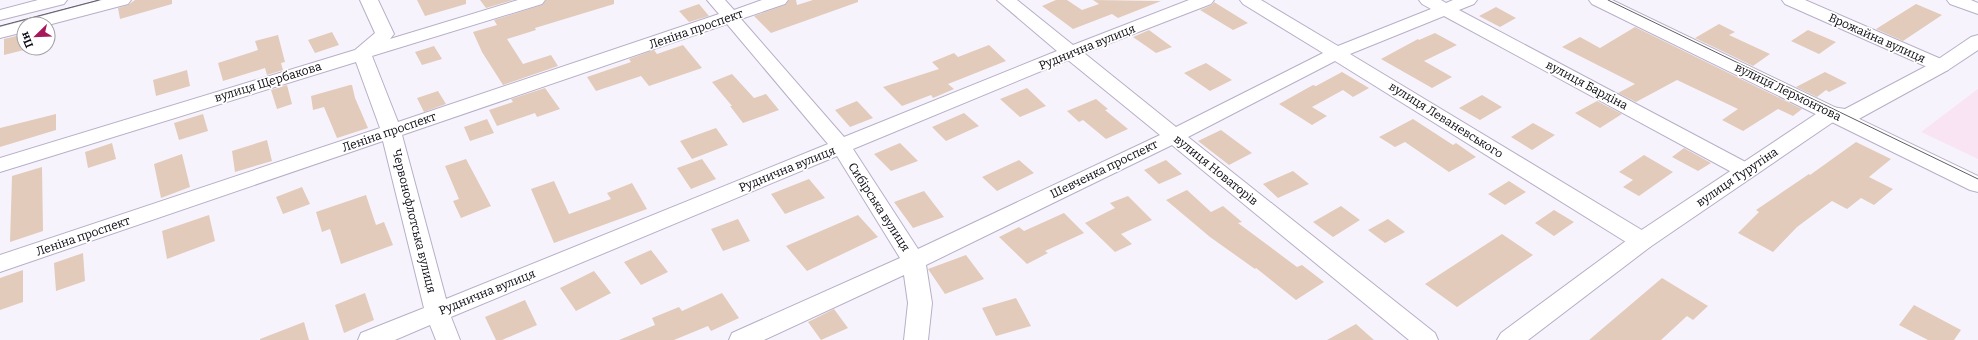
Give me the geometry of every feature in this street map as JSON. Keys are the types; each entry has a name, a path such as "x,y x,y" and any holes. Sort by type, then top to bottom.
{"street":[{"path":"56,18 122,0"},
{"path":"362,53 385,34 369,0"},
{"name":"вулиця Щербакова","path":"0,165 536,0"},
{"name":"Сибірська вулиця","path":"716,0 841,147 914,260 920,303 916,340"},
{"name":"Леніна проспект","path":"0,264 779,0"},
{"name":"вулиця Новаторів","path":"1006,0 1426,340"},
{"name":"Руднична вулиця","path":"370,340 1071,52 1205,0"},
{"name":"вулиця Леваневського","path":"1249,0 1642,241"},
{"name":"Шевченка проспект","path":"741,340 914,260 1174,136 1337,53 1437,5 1468,0"},
{"name":"вулиця Лермонтова","path":"1598,0 1978,185"},
{"name":"вулиця Лермонтова","path":"1626,0 1978,169"},
{"name":"Врожайна вулиця","path":"1791,0 1941,66"},
{"path":"1956,0 1978,9"},
{"path":"0,15 53,1"},
{"name":"вулиця Бардіна","path":"1437,5 1746,171"},
{"path":"0,33 16,28"},
{"path":"1832,113 1848,116 1941,66 1978,41"},
{"name":"Червонофлотська вулиця","path":"362,53 391,131 437,312 448,340"},
{"name":"вулиця Турутіна","path":"1510,340 1642,241 1832,113"}],"shaded area":[{"path":"1978,89 1978,159 1921,132"}],"building":[{"path":"135,0 172,0 172,4 120,19 118,8 128,5"},
{"path":"417,0 466,0 466,4 425,16"},
{"path":"480,0 513,0 486,8"},
{"path":"546,0 614,0 614,4 535,28 536,30 507,39 523,64 551,55 558,66 503,85 482,52 473,32 497,25 494,20 542,5"},
{"path":"789,0 796,0 797,5 813,0 858,0 858,2 771,33 754,16 785,5"},
{"path":"1056,0 1067,0 1082,10 1099,4 1093,0 1161,1 1118,18 1112,14 1073,29 1042,6"},
{"path":"1214,2 1248,23 1233,30 1200,10 1212,5"},
{"path":"699,4 709,16 689,22 679,11"},
{"path":"1916,4 1942,15 1903,41 1876,29"},
{"path":"1496,7 1516,18 1500,27 1479,16"},
{"path":"1719,24 1735,32 1729,35 1770,54 1753,66 1695,38"},
{"path":"1635,27 1802,109 1793,116 1778,109 1743,131 1722,120 1738,109 1677,80 1636,102 1618,93 1635,84 1562,47 1580,37 1600,48"},
{"path":"1149,30 1172,47 1156,53 1133,37"},
{"path":"1808,30 1836,42 1819,54 1791,41"},
{"path":"332,32 339,45 315,53 308,40"},
{"path":"1435,33 1457,45 1424,61 1452,77 1432,88 1381,59 1418,39 1419,40"},
{"path":"278,35 285,62 281,63 283,70 267,75 265,68 223,81 218,63 258,50 255,41"},
{"path":"16,36 16,52 4,55 4,39"},
{"path":"683,45 702,68 649,86 641,76 596,91 587,77 631,62 629,59 654,50 657,54"},
{"path":"989,45 1006,61 948,84 954,89 933,98 931,95 902,106 883,87 939,69 932,62 954,53 958,57"},
{"path":"434,46 442,59 422,65 415,52"},
{"path":"1206,63 1232,80 1210,91 1184,73"},
{"path":"187,70 190,86 156,96 153,80"},
{"path":"1342,72 1369,88 1353,97 1343,90 1312,107 1327,116 1312,125 1279,104 1313,85 1316,86"},
{"path":"1825,72 1847,83 1829,92 1826,90 1817,97 1796,87"},
{"path":"732,74 754,98 766,94 779,110 743,123 730,106 732,106 712,82"},
{"path":"287,85 292,104 277,109 271,90"},
{"path":"352,85 355,98 368,128 337,138 324,107 313,110 311,96"},
{"path":"545,88 560,109 537,117 535,113 497,126 489,110 513,102 511,99"},
{"path":"1027,88 1046,106 1020,117 1000,99"},
{"path":"438,91 446,104 424,112 417,98"},
{"path":"1482,95 1502,107 1480,120 1459,108"},
{"path":"1096,99 1108,109 1105,110 1128,129 1106,139 1083,120 1079,122 1067,111"},
{"path":"857,101 873,118 850,127 835,110"},
{"path":"1597,101 1622,114 1600,128 1575,113"},
{"path":"964,113 979,126 946,141 932,127"},
{"path":"56,114 56,130 0,147 0,128"},
{"path":"203,114 208,131 179,140 174,123"},
{"path":"487,119 494,133 470,141 464,127"},
{"path":"1413,119 1453,145 1456,143 1476,157 1449,172 1405,142 1395,147 1379,137"},
{"path":"1533,123 1555,135 1532,150 1511,137"},
{"path":"716,128 728,145 692,159 680,141"},
{"path":"1221,130 1252,153 1229,165 1198,141"},
{"path":"267,140 272,161 235,172 232,151"},
{"path":"1856,142 1891,159 1869,177 1893,189 1874,205 1861,198 1847,209 1832,201 1797,227 1773,252 1738,233 1759,212 1756,210 1809,174 1810,175"},
{"path":"112,143 116,159 88,168 85,152"},
{"path":"900,143 918,161 891,171 874,154"},
{"path":"1684,148 1711,163 1698,171 1672,157"},
{"path":"182,154 190,187 161,198 154,164"},
{"path":"1644,155 1673,172 1639,196 1623,187 1633,180 1619,172"},
{"path":"466,159 491,206 461,218 453,201 459,199 445,166"},
{"path":"702,159 716,179 691,189 677,168"},
{"path":"1019,160 1034,173 997,191 982,177"},
{"path":"1166,160 1182,174 1159,184 1144,170"},
{"path":"42,167 43,231 10,242 12,176"},
{"path":"1293,171 1309,184 1278,198 1263,184"},
{"path":"809,179 825,198 785,214 771,194"},
{"path":"554,181 569,214 611,199 607,193 632,183 647,209 554,243 531,189"},
{"path":"1509,181 1526,192 1505,205 1488,194"},
{"path":"302,187 310,204 283,214 276,197"},
{"path":"1187,190 1211,212 1223,206 1242,222 1238,223 1297,267 1302,265 1324,282 1296,300 1256,268 1255,269 1210,237 1166,200"},
{"path":"924,191 944,217 913,228 894,202"},
{"path":"366,195 376,225 384,222 393,245 341,264 330,229 322,232 316,212"},
{"path":"1128,196 1152,220 1121,234 1132,244 1115,252 1085,223 1115,208 1110,203"},
{"path":"1341,206 1360,220 1333,237 1313,222"},
{"path":"1554,210 1574,222 1554,236 1535,223"},
{"path":"1064,213 1084,233 1045,251 1048,253 1027,264 999,237 1019,227 1024,231"},
{"path":"209,215 215,241 167,259 162,231"},
{"path":"858,215 878,237 807,271 786,246"},
{"path":"738,219 750,241 723,251 711,229"},
{"path":"1388,219 1405,232 1385,243 1368,230"},
{"path":"1502,234 1533,255 1457,307 1425,284"},
{"path":"651,250 668,272 641,285 624,262"},
{"path":"83,253 85,281 56,291 54,263"},
{"path":"966,255 984,279 945,294 928,269"},
{"path":"23,270 23,302 0,310 0,278"},
{"path":"594,271 611,293 576,311 560,288"},
{"path":"1662,278 1708,306 1693,320 1687,316 1661,340 1589,340"},
{"path":"365,293 374,320 344,333 335,305"},
{"path":"722,293 739,318 711,331 708,326 674,340 619,340 655,325 652,318 679,307 682,311"},
{"path":"1016,298 1031,326 996,336 982,308"},
{"path":"525,300 537,325 502,340 496,340 485,317"},
{"path":"1914,305 1961,330 1954,340 1928,340 1899,325"},
{"path":"834,309 848,328 821,340 808,322"},
{"path":"304,322 309,340 260,340 260,339"},
{"path":"1356,324 1374,340 1327,340"}],"tram line":[{"path":"0,26 99,0"},
{"path":"1608,0 1978,179"}]}
